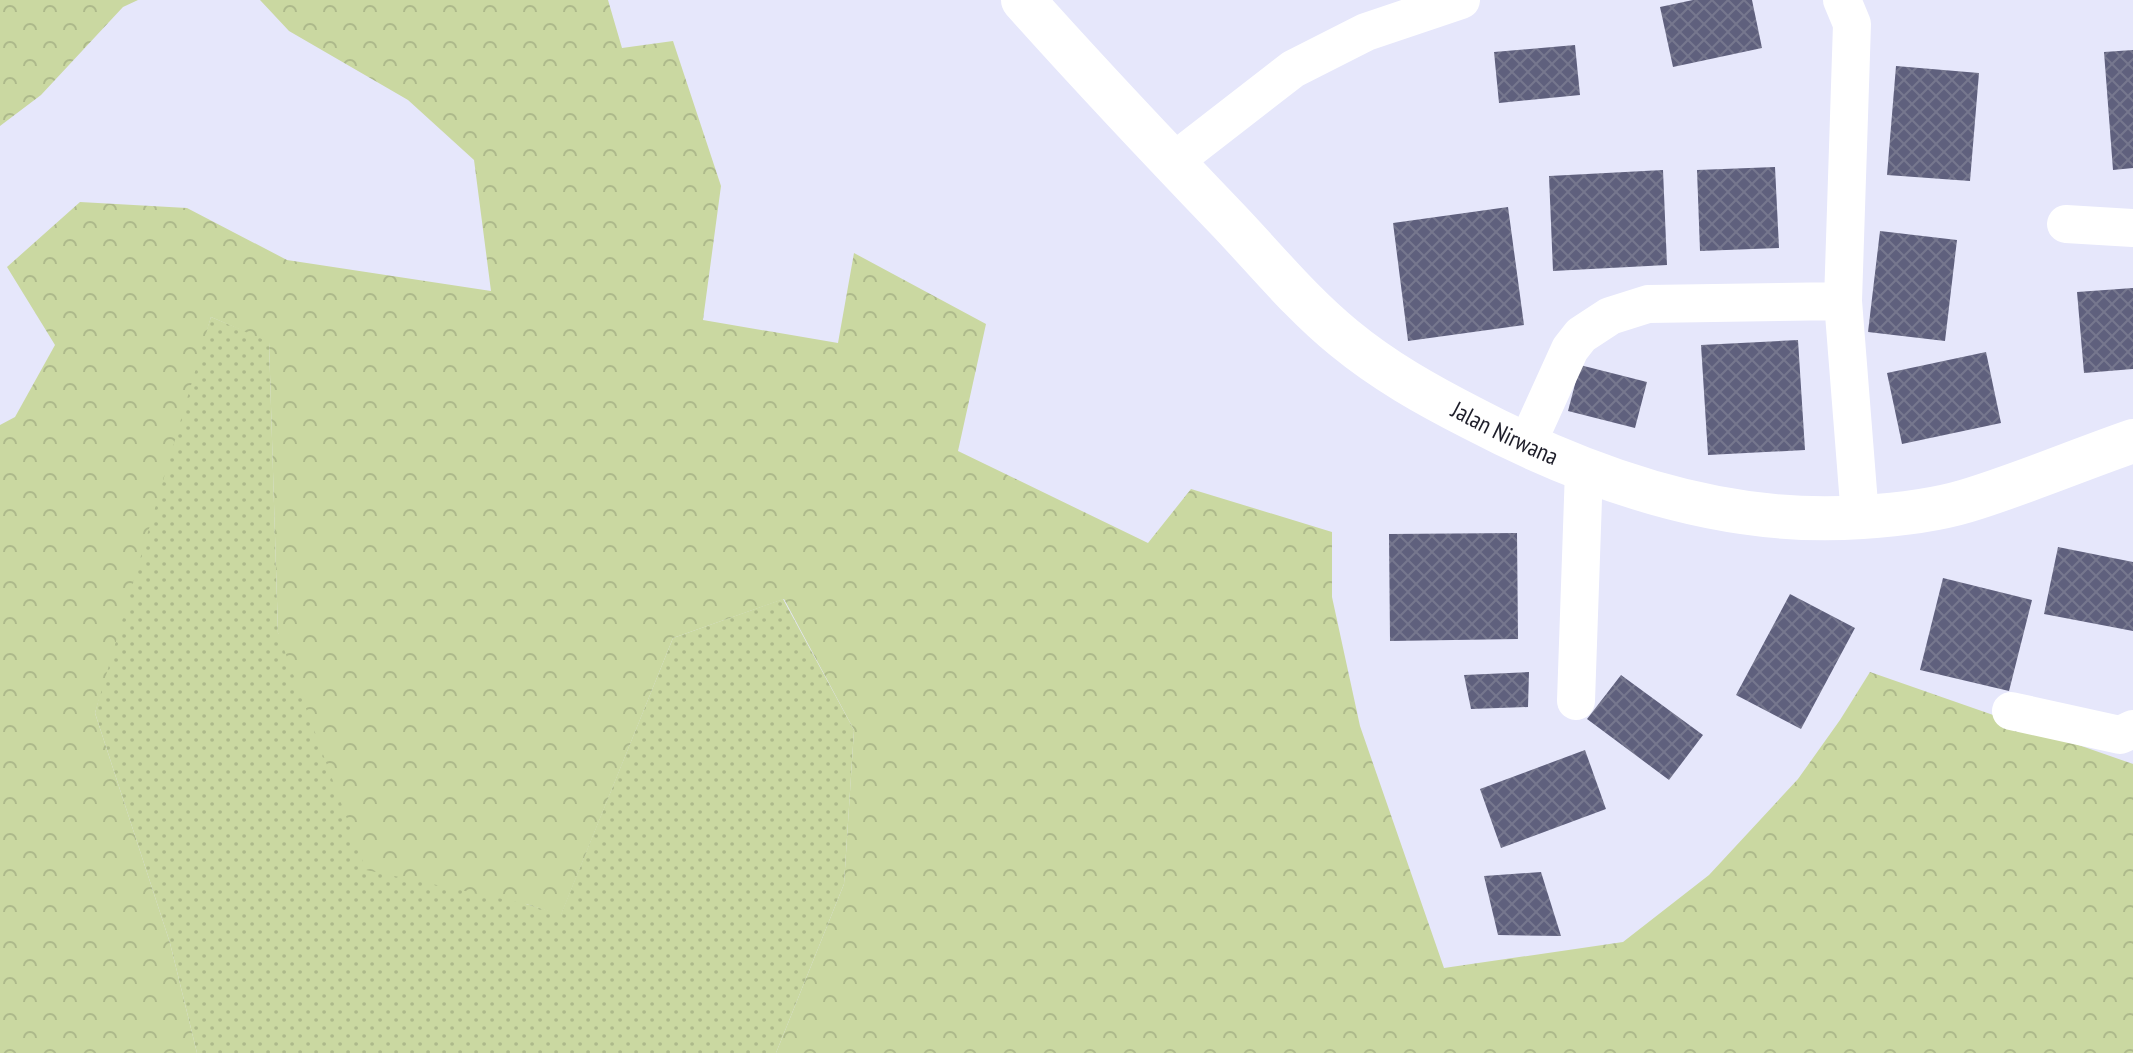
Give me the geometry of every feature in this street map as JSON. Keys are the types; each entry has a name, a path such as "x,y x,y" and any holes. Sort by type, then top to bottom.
{"street":[{"name":"Jalan Nirwana","path":"1023,0 1173,162 1343,337 1409,386 1526,446 1584,470 1712,507 1785,516 1860,517 1963,502 2133,441"},
{"path":"1173,162 1293,69 1366,32 1461,0"},
{"path":"1842,0 1852,24 1843,301 1860,517"},
{"path":"2066,224 2133,228"},
{"path":"1526,446 1570,349 1581,335 1610,316 1648,304 1843,301"},
{"path":"1576,701 1584,470"},
{"path":"2011,711 2120,735 2133,729"}],"green space":[{"path":"0,0 138,0 123,7 41,95 0,126"},
{"path":"260,0 608,0 622,48 673,41 721,186 703,320 838,343 854,253 986,324 958,451 1148,543 1191,489 1332,532 1332,597 1360,726 1444,968 1623,942 1709,875 1798,779 1870,672 2133,764 2133,1053 776,1053 844,884 854,730 784,599 673,638 561,915 526,904 366,870 278,633 269,342 211,317 95,713 170,943 197,1053 0,1053 0,425 15,417 55,345 7,267 80,202 187,208 287,260 491,291 474,160 408,100 289,31"},
{"path":"211,317 269,341 278,633 526,904 561,914 673,638 783,599 854,730 844,884 776,1053 197,1053 170,943 95,713 147,509"}],"building":[{"path":"1693,0 1752,0 1762,48 1673,67 1660,7"},
{"path":"1575,45 1580,95 1499,103 1494,52"},
{"path":"2133,50 2133,168 2113,170 2104,52"},
{"path":"1896,66 1979,73 1970,181 1887,175"},
{"path":"1775,167 1779,248 1700,251 1697,170"},
{"path":"1663,170 1667,265 1553,271 1549,176"},
{"path":"1508,207 1524,325 1408,341 1393,223"},
{"path":"1880,231 1957,240 1945,341 1868,332"},
{"path":"2133,288 2133,369 2084,373 2077,292"},
{"path":"1798,340 1805,450 1708,455 1701,345"},
{"path":"1986,352 2001,423 1902,444 1887,373"},
{"path":"1580,365 1647,382 1635,428 1568,411"},
{"path":"1517,533 1518,639 1390,641 1389,534"},
{"path":"2058,547 2133,562 2133,631 2044,614"},
{"path":"1943,578 2032,600 2009,691 1920,670"},
{"path":"1790,594 1855,628 1801,729 1736,695"},
{"path":"1529,672 1528,707 1471,709 1464,675"},
{"path":"1621,675 1703,735 1669,780 1587,719"},
{"path":"1585,750 1606,809 1501,848 1480,789"},
{"path":"1541,872 1561,936 1498,935 1484,876"}]}
